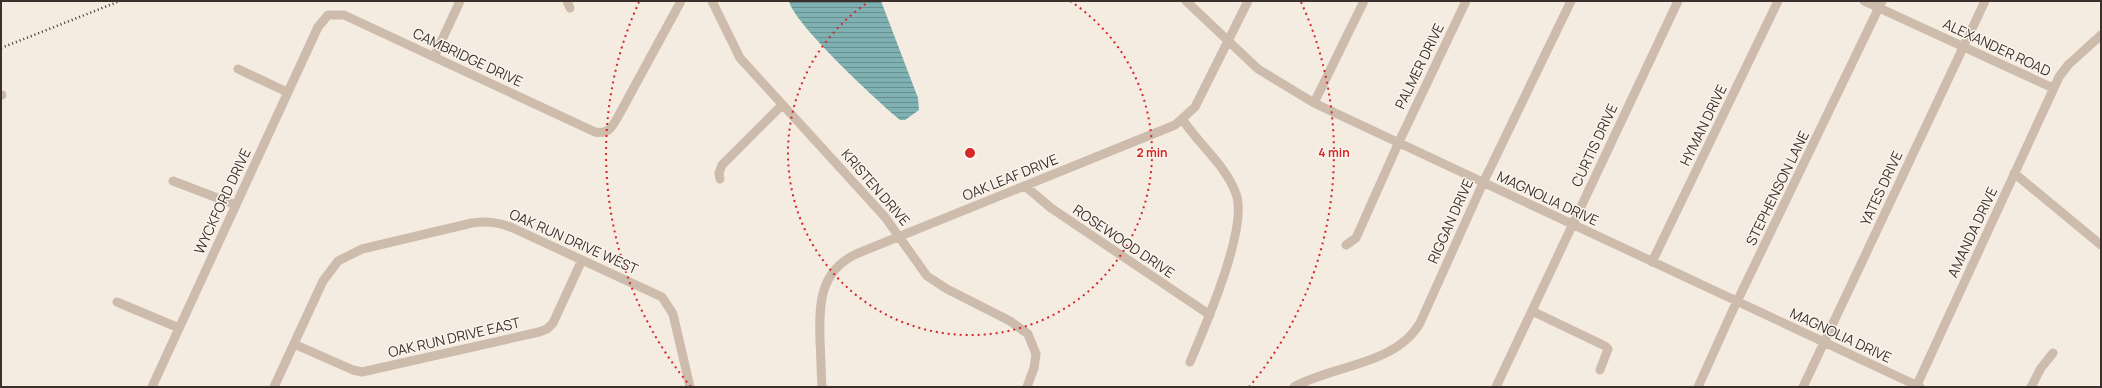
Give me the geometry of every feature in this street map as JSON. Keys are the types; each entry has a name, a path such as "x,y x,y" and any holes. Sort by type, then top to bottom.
{"street":[{"path":"434,57 460,1"},
{"name":"CAMBRIDGE DRIVE","path":"318,26 328,15 344,15 595,132 603,133 609,130 680,1"},
{"name":"KRISTEN DRIVE","path":"712,1 740,58 885,216 915,260 931,279 1010,321 1028,334 1036,354 1034,368 1027,387"},
{"name":"MAGNOLIA DRIVE","path":"1186,1 1268,76 1314,104 1917,386"},
{"name":"OAK LEAF DRIVE","path":"822,387 819,310 825,289 836,267 849,257 1168,129 1183,120 1195,107 1248,1"},
{"path":"1314,104 1364,1"},
{"name":"PALMER DRIVE","path":"1346,245 1356,238 1398,144 1466,1"},
{"name":"RIGGAN DRIVE","path":"1294,387 1393,350 1411,336 1420,323 1483,183 1571,1"},
{"name":"CURTIS DRIVE","path":"1496,387 1678,1"},
{"name":"HYMAN DRIVE","path":"1652,262 1778,1"},
{"name":"ALEXANDER ROAD","path":"1864,1 1881,4 1964,47 2053,88 2068,65 2101,35"},
{"name":"YATES DRIVE","path":"1803,387 1985,1"},
{"name":"STEPHENSON LANE","path":"1698,387 1737,302 1881,4"},
{"name":"WYCKFORD DRIVE","path":"152,387 318,26"},
{"path":"238,69 287,92"},
{"name":"AMANDA DRIVE","path":"1917,386 2053,88"},
{"path":"720,179 719,173 722,165 782,105"},
{"path":"1183,120 1228,178 1239,204 1239,213 1232,245 1210,315 1190,362"},
{"path":"2014,173 2101,245"},
{"path":"173,181 236,205"},
{"name":"ROSEWOOD DRIVE","path":"1025,186 1051,208 1210,315"},
{"name":"OAK RUN DRIVE WEST","path":"294,344 323,281 335,264 346,255 362,249 483,222 503,224 662,297 673,314 690,387"},
{"name":"OAK RUN DRIVE EAST","path":"294,344 353,370 362,372 539,332 546,329 553,323 582,260"},
{"path":"117,302 179,328"},
{"path":"1532,311 1605,346 1608,349 1600,370"},
{"path":"274,387 294,344"},
{"path":"2031,387 2041,368 2053,353"}],"water":[{"path":"789,1 881,1 918,98 919,110 905,120 900,120 857,81 820,44 794,12"}],"railway":[{"path":"1,48 120,1"}]}
